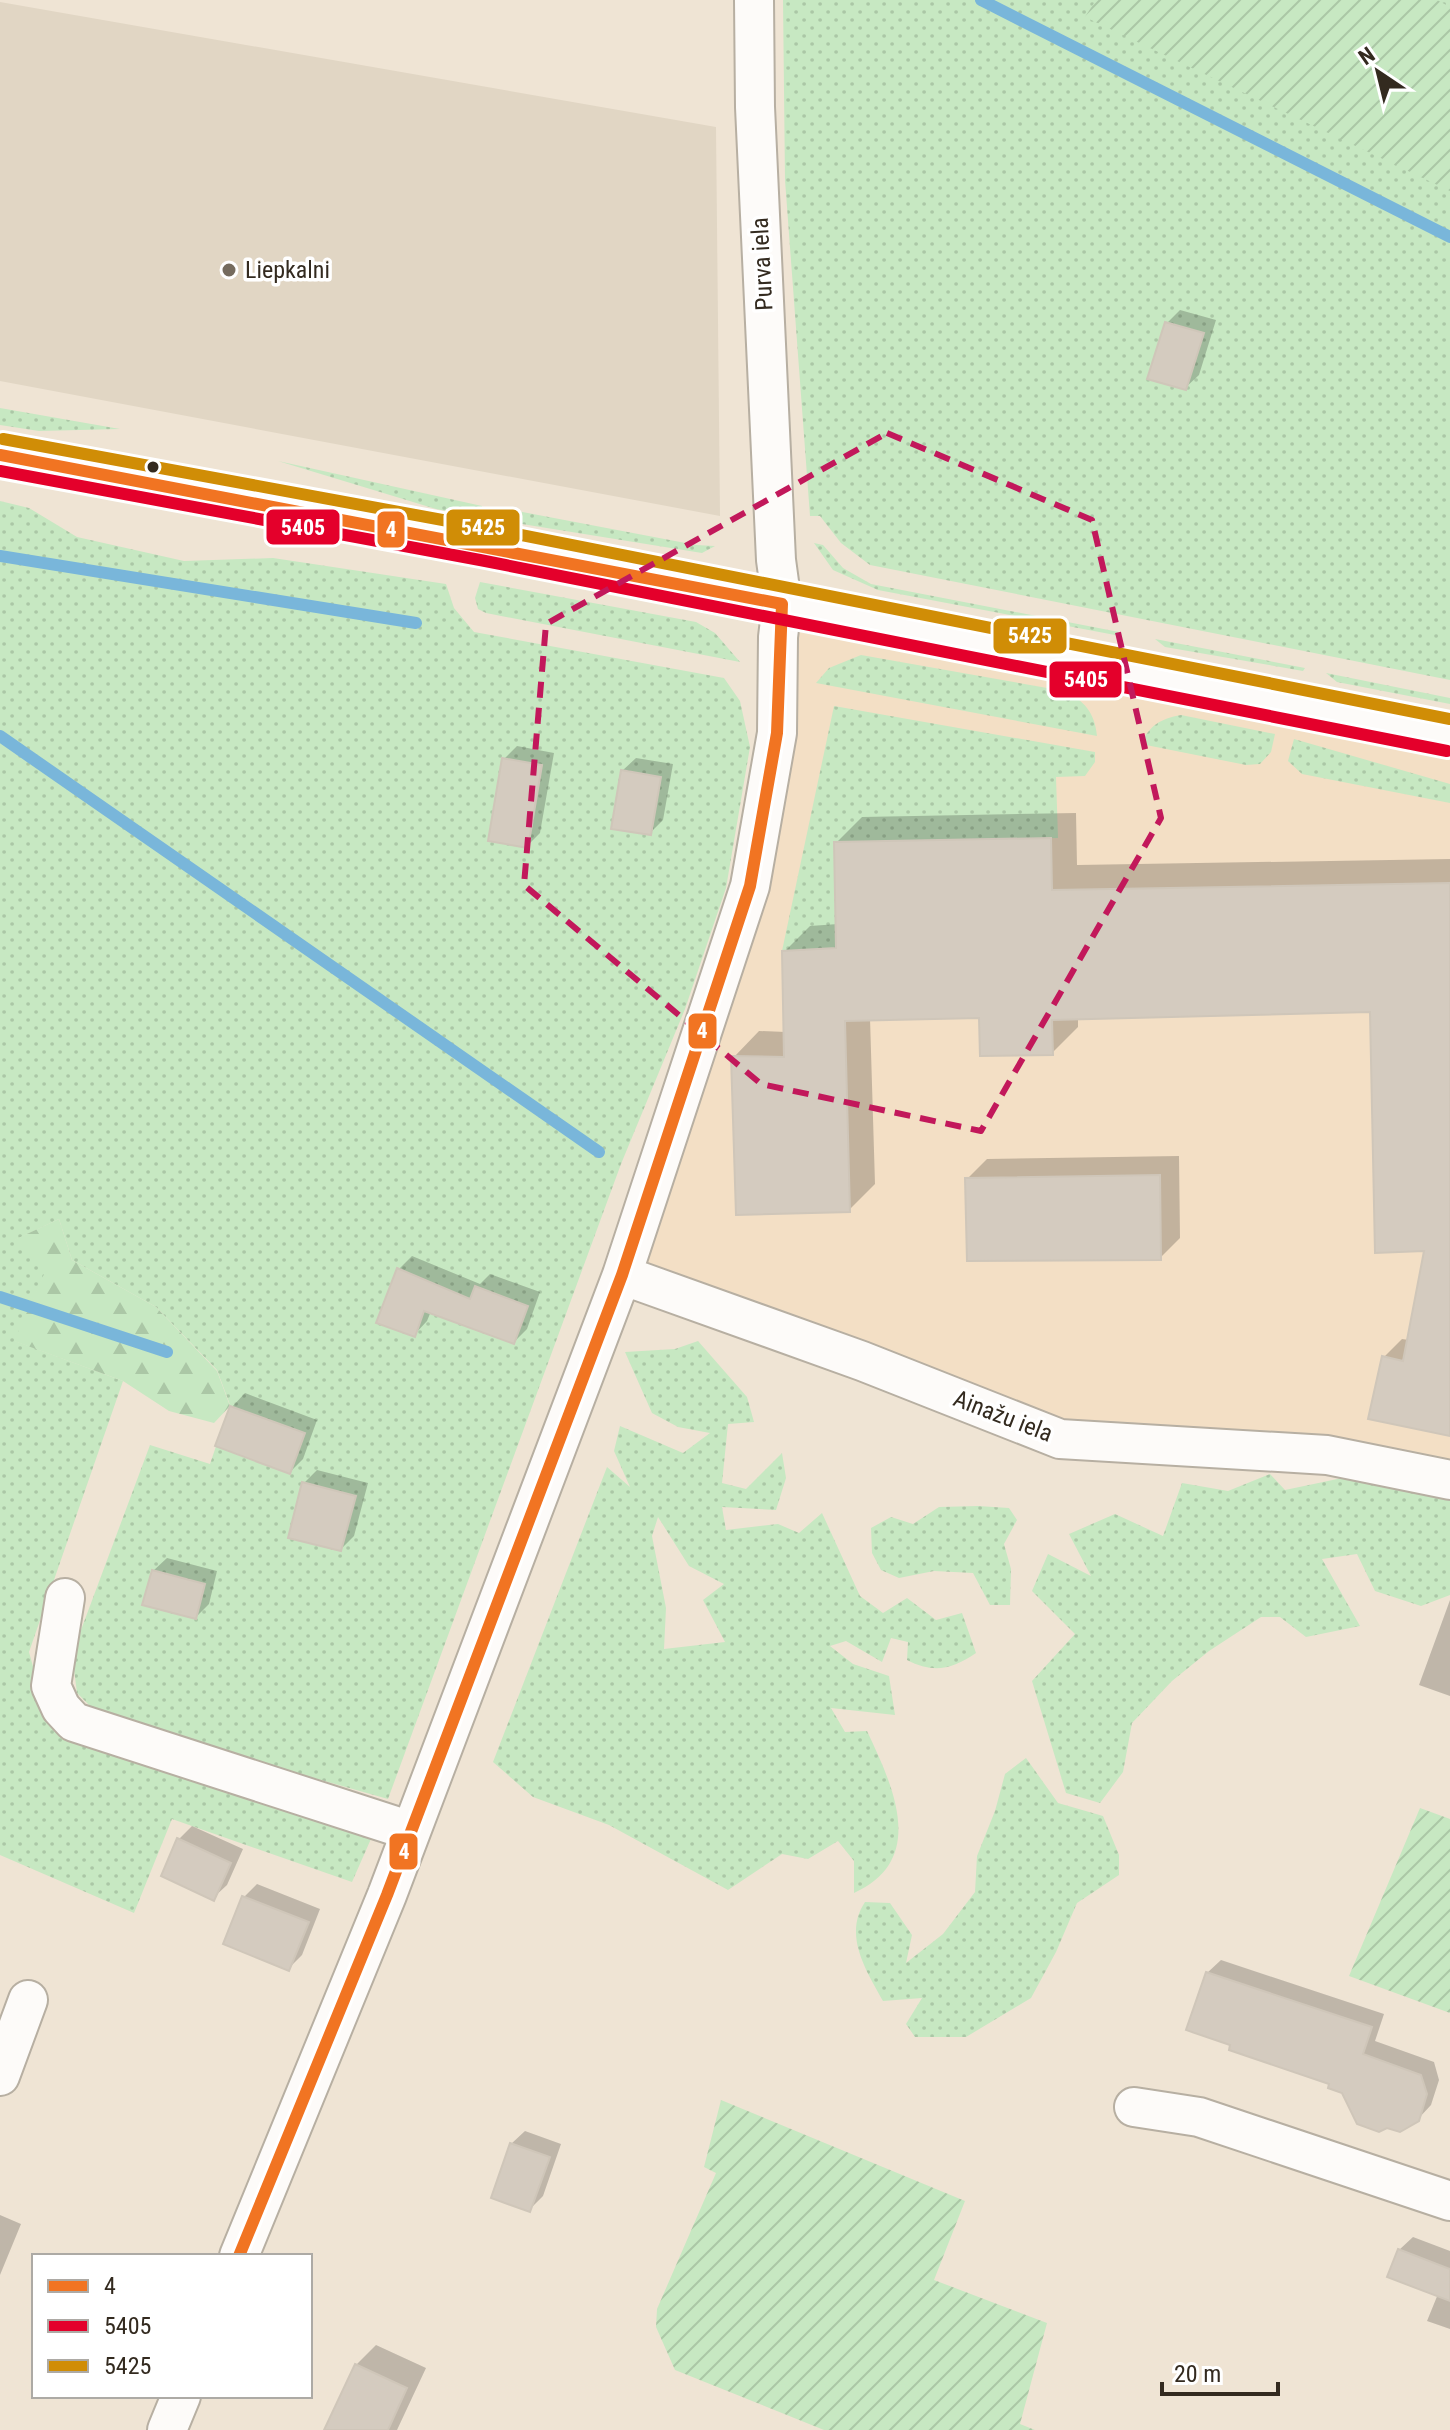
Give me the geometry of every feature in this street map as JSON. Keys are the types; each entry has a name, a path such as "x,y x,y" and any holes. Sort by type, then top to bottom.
{"main road":[{"path":"0,455 483,544 1450,735"}],"street":[{"name":"Purva iela","path":"240,2254 411,1831 622,1275 750,886 777,733 778,637 782,604 775,549 755,123 754,0"},
{"name":"Ainažu iela","path":"622,1275 862,1361 1060,1439 1327,1455 1450,1480"},
{"path":"65,1598 51,1686 61,1708 74,1722 411,1831"},
{"path":"0,2076 28,2000"},
{"path":"1134,2107 1199,2117 1450,2201"},
{"path":"167,2430 180,2398"}],"highlighted area":[{"path":"887,433 1092,520 1161,818 981,1131 761,1084 524,885 546,624"}],"shaded area":[{"path":"0,2 716,127 720,516 0,381"},
{"path":"782,604 1450,735 1450,1480 1060,1439 622,1275 750,886"}],"green space":[{"path":"783,0 1450,0 1450,680 870,565 841,543 820,516 810,516 785,180"},
{"path":"1096,0 1437,0 1450,7 1450,191 1085,17"},
{"path":"0,408 120,429 39,431 0,425"},
{"path":"278,461 482,506 483,518 436,509"},
{"path":"0,501 29,508 77,537 184,561 273,558 446,584 454,608 474,632 724,678 740,701 750,747 726,888 685,1009 621,1164 388,1799 102,1718 77,1693 72,1654 150,1445 210,1464 230,1405 217,1370 156,1307 72,1260 59,1219 15,1240 46,1271 15,1341 123,1381 29,1652 40,1692 66,1729 107,1751 374,1832 352,1882 172,1819 134,1913 0,1855"},
{"path":"507,509 715,546 702,553 503,521"},
{"path":"814,543 823,545 843,568 871,584 1119,632 1115,635 878,590 833,570"},
{"path":"480,582 696,622 715,633 740,662 486,613 478,609 475,598"},
{"path":"1155,639 1305,668 1303,671 1165,647"},
{"path":"861,655 1064,691 1087,708 1097,736 816,683 829,668"},
{"path":"1326,673 1450,698 1450,704 1337,682"},
{"path":"834,706 1095,752 1095,762 1085,776 1056,777 1058,838 835,842 836,948 782,951"},
{"path":"1181,715 1275,734 1271,752 1260,764 1246,765 1141,744 1156,724"},
{"path":"1294,739 1450,784 1450,803 1302,774 1288,761"},
{"path":"59,1219 72,1260 156,1307 217,1371 230,1406 214,1423 169,1411 123,1381 14,1341 45,1272 14,1240"},
{"path":"698,1341 747,1397 754,1422 728,1424 722,1483 746,1489 782,1453 786,1478 776,1510 722,1507 726,1530 778,1524 799,1533 822,1513 860,1596 883,1613 907,1598 936,1620 962,1613 976,1653 951,1666 934,1668 907,1660 908,1642 891,1638 882,1662 846,1641 830,1646 853,1664 889,1676 895,1715 831,1708 845,1732 867,1731 886,1775 898,1820 897,1842 891,1862 877,1879 854,1893 854,1861 838,1841 808,1859 782,1854 728,1890 609,1825 533,1797 493,1762 607,1467 630,1487 614,1451 620,1426 683,1453 710,1433 678,1427 652,1413 625,1352 675,1349","holes":["658,1517 689,1566 724,1584 703,1600 725,1642 664,1649 666,1608 652,1536"]},
{"path":"1270,1474 1285,1490 1347,1477 1450,1488 1450,1595 1421,1606 1375,1591 1357,1554 1322,1559 1360,1626 1306,1637 1280,1617 1261,1617 1209,1651 1172,1681 1132,1723 1123,1772 1100,1803 1066,1793 1032,1681 1075,1634 1032,1591 1048,1554 1091,1576 1069,1534 1115,1514 1163,1536 1182,1483 1228,1491"},
{"path":"939,1507 1009,1508 1017,1520 1004,1544 1011,1569 1010,1605 990,1605 973,1573 934,1571 899,1578 881,1570 872,1553 871,1528 891,1517 913,1524"},
{"path":"1026,1758 1058,1803 1103,1816 1119,1855 1119,1875 1077,1903 1056,1952 1031,1998 966,2037 915,2037 906,2024 922,1998 883,2001 859,1952 856,1927 859,1914 865,1902 890,1903 912,1935 906,1963 943,1934 975,1892 977,1856 995,1811 1005,1774"},
{"path":"1420,1808 1450,1819 1450,2013 1349,1976"},
{"path":"721,2100 965,2201 934,2280 1047,2323 1020,2424 1035,2430 824,2430 675,2370 656,2327 657,2309 716,2173 704,2167"}],"building":[{"path":"1165,322 1204,333 1186,390 1147,379"},
{"path":"502,758 542,765 528,848 488,841"},
{"path":"621,770 661,777 651,835 611,829"},
{"path":"1051,838 1052,890 1450,883 1450,1436 1368,1419 1382,1356 1403,1361 1424,1251 1375,1253 1370,1012 1052,1020 1053,1055 980,1056 979,1018 845,1021 850,1212 736,1215 731,1056 784,1057 782,951 836,948 834,842"},
{"path":"1160,1175 1161,1260 967,1261 965,1178"},
{"path":"397,1268 470,1299 475,1286 528,1306 514,1344 424,1311 415,1337 376,1323"},
{"path":"230,1406 305,1433 290,1474 215,1446"},
{"path":"302,1482 356,1496 341,1551 288,1538"},
{"path":"152,1570 205,1584 196,1619 142,1605"},
{"path":"177,1838 231,1863 214,1901 161,1876"},
{"path":"242,1896 309,1922 289,1971 223,1944"},
{"path":"1206,1972 1372,2027 1363,2054 1421,2075 1427,2094 1419,2121 1400,2132 1387,2128 1379,2132 1357,2124 1342,2093 1328,2088 1329,2084 1229,2050 1230,2045 1186,2030"},
{"path":"510,2143 550,2157 530,2212 491,2198"},
{"path":"1398,2249 1450,2269 1450,2301 1387,2277"},
{"path":"355,2364 407,2388 388,2430 324,2430"}],"waterway":[{"path":"981,0 1450,237"},
{"path":"0,556 416,623"},
{"path":"0,736 599,1152"},
{"path":"0,1297 167,1352"}],"transit line":[{"name":"5425","path":"3,439 486,528 1450,719"},
{"name":"4","path":"0,455 782,604"},
{"name":"5405","path":"0,471 480,560 1447,751"},
{"name":"4","path":"240,2254 387,1895 622,1275 750,886 777,733 782,604"}],"place":[{"name":"Liepkalni","path":"229,270"}]}
